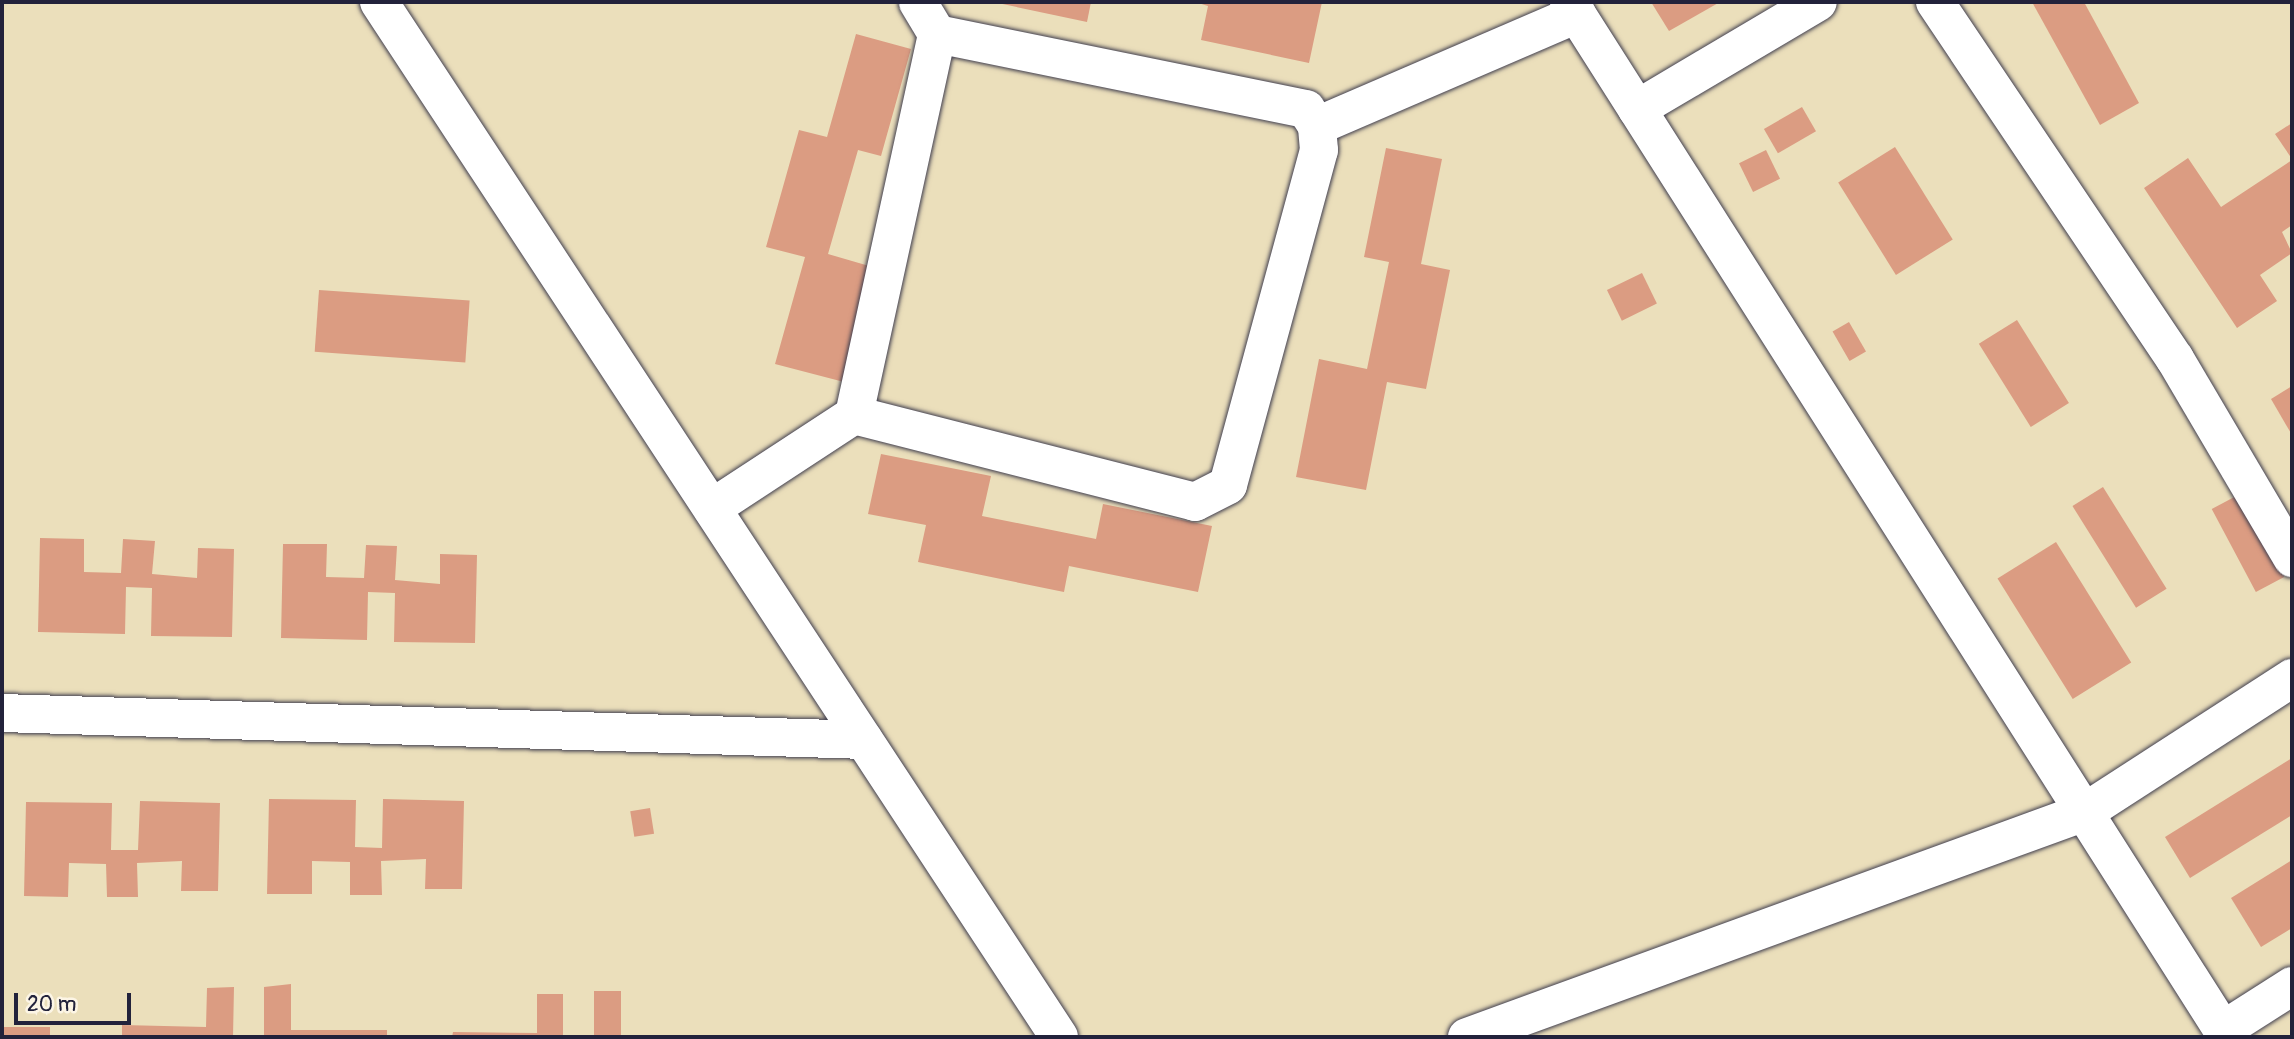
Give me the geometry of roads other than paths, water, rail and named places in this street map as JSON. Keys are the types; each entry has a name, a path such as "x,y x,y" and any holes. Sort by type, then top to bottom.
{"street":[{"path":"379,2 1059,1037"},
{"path":"712,508 854,415 937,34 918,2"},
{"path":"1637,109 1818,2"},
{"path":"1935,2 2175,359 2292,558"},
{"path":"1317,126 1573,8 2225,1034 2292,986"},
{"path":"854,415 1195,502 1228,485 1319,150 1317,126 1306,109 937,34"},
{"path":"1467,1037 2085,813 2292,678"},
{"path":"2,713 864,740"}]}
